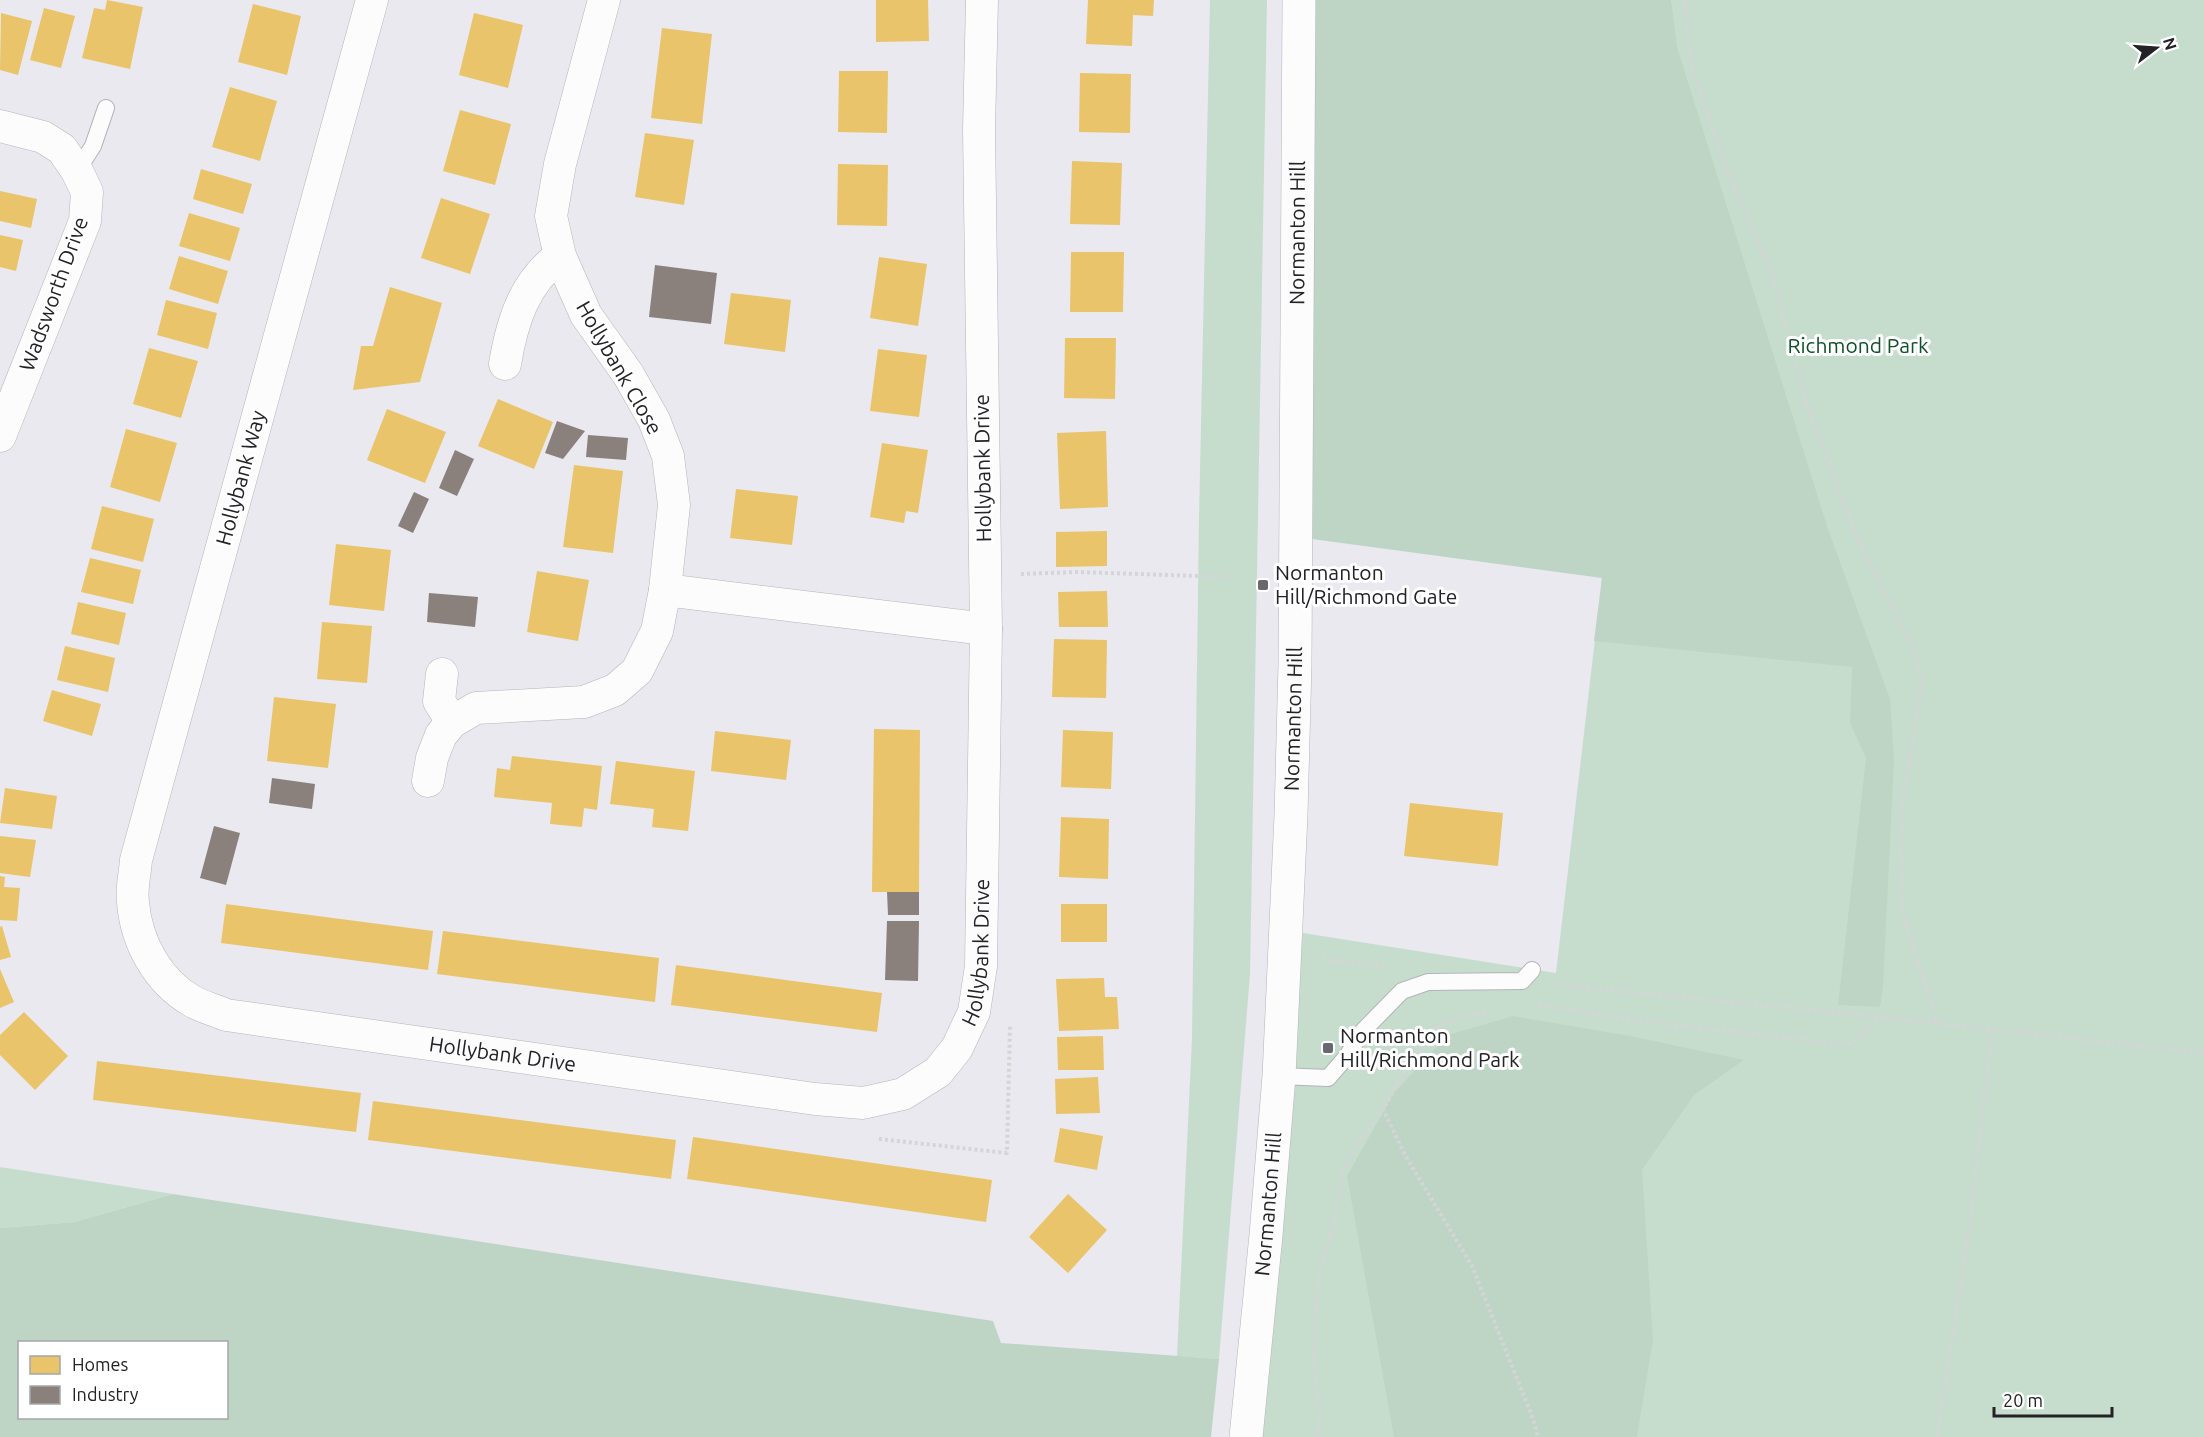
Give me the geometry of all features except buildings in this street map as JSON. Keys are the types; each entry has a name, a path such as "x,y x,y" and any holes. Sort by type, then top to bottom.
{"main road":[{"name":"Normanton Hill","path":"1246,1437 1279,1076 1291,814 1299,0"}],"street":[{"name":"Hollybank Way","path":"148,956 138,929 132,901 136,860 372,0"},
{"name":"Hollybank Close","path":"428,781 432,758 441,735 452,722 476,708 584,702 615,690 637,671 657,631 665,590 674,505 668,456 654,420 628,374 586,315 560,256 551,216 560,164 604,0"},
{"name":"Hollybank Drive","path":"148,956 163,977 191,1000 226,1015 815,1099 864,1103 903,1094 938,1072 957,1048 974,1012 981,966 986,629 979,130 982,0"},
{"name":"Wadsworth Drive","path":"0,126 43,137 62,149 77,171 87,192 85,220 0,436"},
{"path":"505,364 524,295 545,267 560,256"},
{"path":"665,590 986,629"},
{"path":"442,674 439,701 452,722"}],"lane":[{"path":"77,171 93,146 106,108"},
{"path":"1279,1076 1328,1078 1348,1055 1360,1034 1402,991 1428,982 1527,976"}],"path":[{"path":"1684,0 1692,68 1729,175 1773,277 1806,402 1855,533 1914,649 1922,681 1901,810 1902,911 1938,1024"},
{"path":"1014,574 1078,572 1230,577"},
{"path":"1316,958 1394,967"},
{"path":"1527,976 2204,1053"},
{"path":"1531,1006 1543,1005 1674,1025 1847,1045 1882,1017"},
{"path":"1317,1437 1320,1410 1314,1365 1315,1318 1321,1269 1335,1219 1343,1170 1356,1146 1416,1059 1433,1028 1461,1017 1496,1011"},
{"path":"876,1138 1007,1153 1010,1024"},
{"path":"1937,1437 1969,1228 1992,1030"},
{"path":"1383,1109 1405,1155 1472,1266 1534,1421 1538,1437"}],"green space":[{"path":"1210,0 1267,0 1250,974 1219,1359 1177,1356 1192,1038 1199,519"},
{"name":"Richmond Park","path":"1315,0 2204,0 2204,1437 1255,1437 1303,933 1556,973 1602,579"},
{"path":"1315,0 1671,0 1677,47 1828,529 1890,699 1894,760 1883,987 1880,1007 1838,1005 1866,758 1850,723 1852,667 1594,641 1602,578 1312,539"},
{"path":"1513,1016 1630,1036 1744,1060 1694,1095 1642,1170 1653,1340 1637,1437 1394,1437 1347,1176 1393,1094 1448,1035"},
{"path":"0,1167 173,1194 74,1222 0,1228"},
{"path":"173,1194 993,1321 1001,1343 1219,1359 1211,1437 0,1437 0,1228 74,1222"}],"place":[{"name":"Normanton Hill/Richmond Gate","path":"1263,585"},
{"name":"Normanton Hill/Richmond Park","path":"1328,1048"}]}
